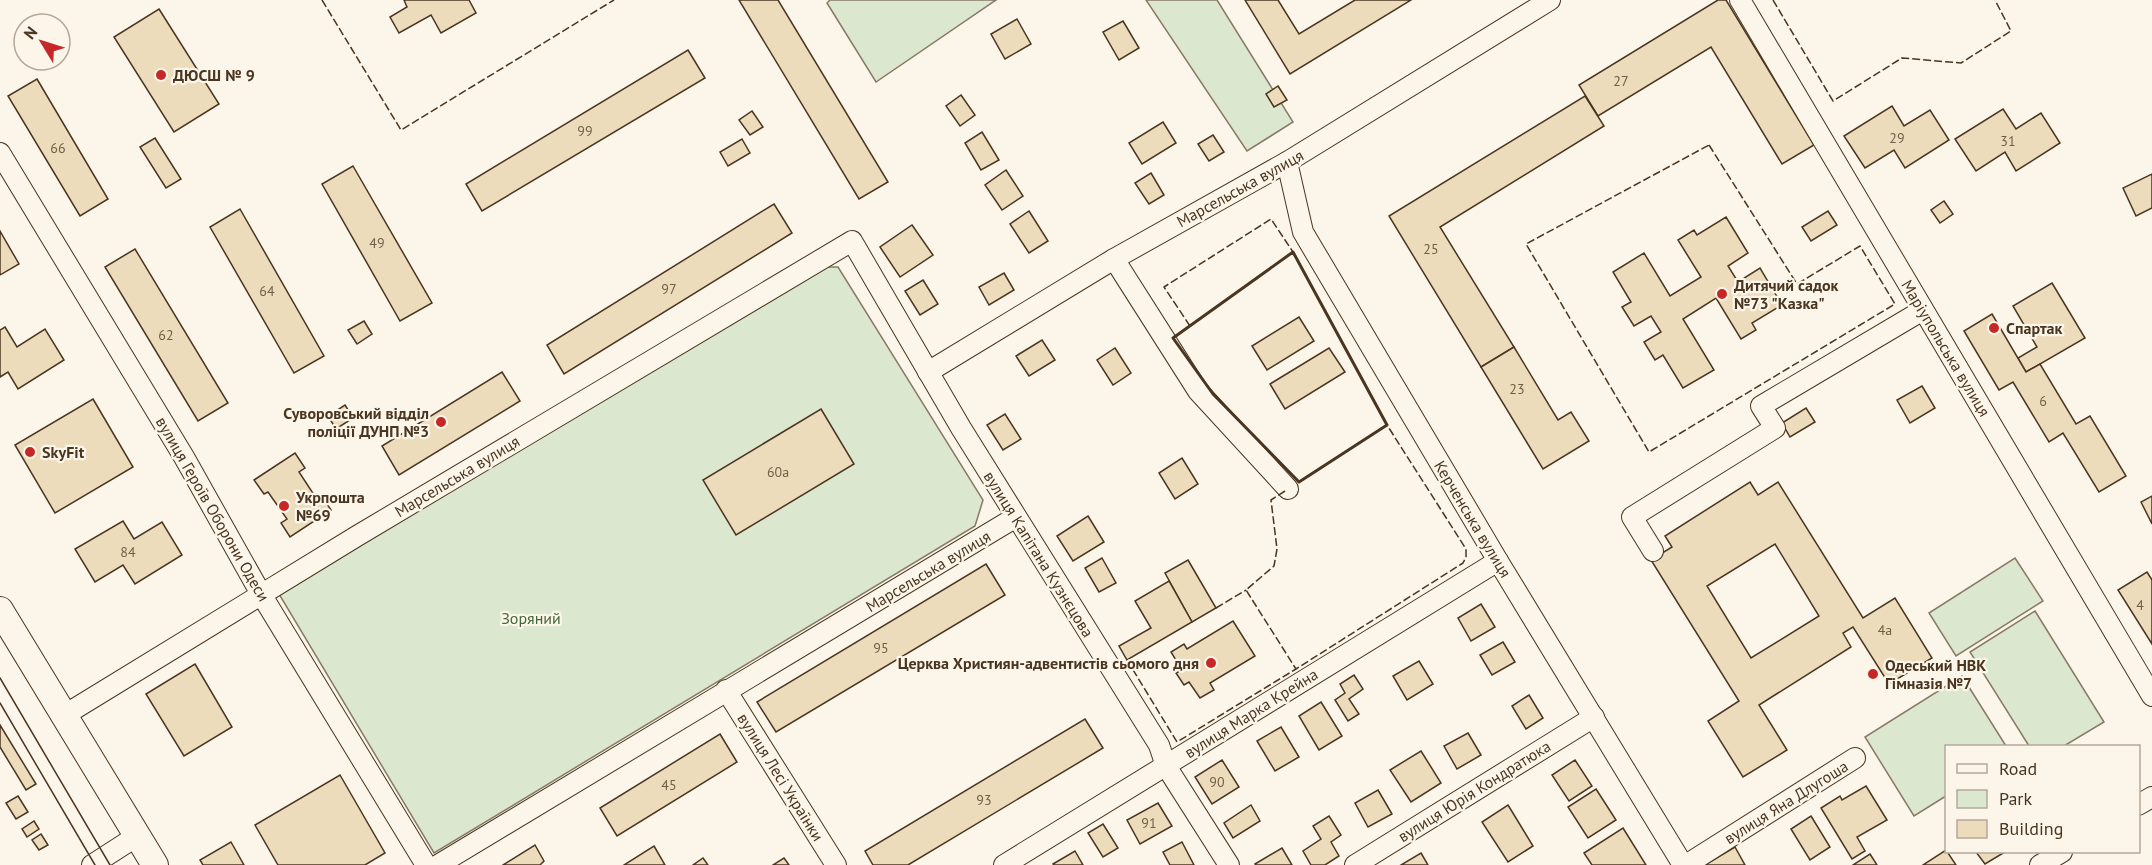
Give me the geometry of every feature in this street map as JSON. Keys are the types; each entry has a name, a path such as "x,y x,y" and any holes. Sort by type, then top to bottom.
{"main road":[{"path":"0,610 155,865"}],"street":[{"name":"Марсельська вулиця","path":"928,372 1114,259 1287,162 1550,0"},
{"name":"Маріупольська вулиця","path":"1740,0 2152,696"},
{"name":"вулиця Героїв Оборони Одеси","path":"0,153 184,457 261,594 426,865"},
{"name":"Керченська вулиця","path":"1287,162 1303,232 1498,561 1685,865"},
{"name":"Марсельська вулиця","path":"63,716 261,594 852,241"},
{"name":"вулиця Капітана Кузнєцова","path":"852,241 1016,517 1159,745 1166,766 1229,865"},
{"path":"1114,259 1198,392 1288,489"},
{"path":"1653,551 1632,517 1775,428 1761,406 1923,310"},
{"name":"Марсельська вулиця","path":"438,865 1016,517"},
{"name":"вулиця Марка Крейна","path":"1004,865 1498,561"},
{"name":"вулиця Лесі Українки","path":"726,690 836,865"},
{"name":"вулиця Юрія Кондратюка","path":"1354,865 1594,717"},
{"name":"вулиця Яна Длугоша","path":"1685,865 1855,758"},
{"path":"92,865 137,836"},
{"path":"2040,865 2060,853"}],"green space":[{"path":"830,0 996,0 876,82 827,3"},
{"path":"1146,0 1217,0 1293,122 1247,151"},
{"name":"Зоряний","path":"824,267 838,267 983,500 975,526 434,853 279,594"},
{"path":"2015,558 2043,601 1956,656 1929,613"},
{"path":"2035,611 2104,722 2066,745 2028,745 1970,652"},
{"path":"1962,676 2005,745 1945,745 1945,797 1914,816 1865,737"}],"building":[{"path":"404,0 469,0 476,13 441,33 431,15 399,33 390,17 407,7"},
{"path":"739,0 778,0 888,182 859,199"},
{"path":"1245,0 1278,0 1299,34 1355,0 1411,0 1290,74"},
{"path":"1718,0 1726,0 1814,145 1782,164 1711,47 1598,116 1579,85"},
{"path":"159,9 219,104 174,132 114,37"},
{"path":"1017,19 1031,44 1005,59 991,34"},
{"path":"1123,21 1139,48 1119,60 1103,32"},
{"path":"688,50 705,78 482,211 466,184"},
{"path":"37,79 108,199 80,216 8,96"},
{"path":"1278,86 1287,100 1274,107 1266,94"},
{"path":"961,95 975,115 960,126 946,106"},
{"path":"1585,96 1604,126 1440,227 1514,347 1481,367 1389,216"},
{"path":"1892,106 1904,126 1930,110 1949,140 1905,168 1894,150 1865,168 1844,136"},
{"path":"2003,109 2016,129 2041,113 2060,143 2016,171 2005,152 1976,171 1955,139"},
{"path":"752,111 763,127 750,135 739,120"},
{"path":"1163,122 1176,143 1142,164 1129,143"},
{"path":"982,132 999,160 981,170 965,143"},
{"path":"1213,135 1224,152 1209,161 1198,144"},
{"path":"155,138 181,179 166,188 140,147"},
{"path":"742,139 750,153 728,166 720,152"},
{"path":"353,166 432,303 400,321 322,184"},
{"path":"1006,170 1023,196 1002,210 985,185"},
{"path":"1151,173 1164,195 1149,204 1135,183"},
{"path":"2152,174 2152,208 2136,216 2123,188"},
{"path":"1944,201 1953,214 1940,223 1931,210"},
{"path":"774,204 792,233 564,374 547,345"},
{"path":"240,209 324,356 294,373 210,227"},
{"path":"1029,211 1048,241 1029,253 1010,224"},
{"path":"1828,211 1837,225 1811,241 1802,227"},
{"path":"1726,217 1748,253 1728,266 1738,282 1760,268 1782,305 1752,323 1756,330 1741,339 1716,298 1683,319 1714,370 1683,388 1663,355 1655,360 1644,342 1661,332 1651,316 1634,326 1622,307 1631,302 1613,272 1644,253 1670,296 1701,277 1678,240 1694,230 1697,235"},
{"path":"912,225 933,255 900,277 880,247"},
{"path":"0,231 19,264 0,275"},
{"path":"135,249 228,403 198,421 105,267"},
{"path":"1004,273 1014,290 989,305 979,287"},
{"path":"923,280 938,304 920,315 905,291"},
{"path":"2052,283 2085,338 2026,372 2018,358 2037,347 2013,306"},
{"path":"1992,314 2026,372 2040,364 2076,424 2090,416 2126,476 2099,492 2063,433 2049,442 2013,382 1999,390 1964,331"},
{"path":"1299,317 1314,341 1267,370 1252,346"},
{"path":"364,321 372,334 357,344 348,330"},
{"path":"5,327 17,347 45,329 64,360 18,389 8,372 0,377 0,330"},
{"path":"1042,340 1055,360 1029,376 1016,356"},
{"path":"1514,347 1558,420 1571,412 1589,441 1543,469 1481,367"},
{"path":"1115,348 1131,373 1113,385 1097,360"},
{"path":"1329,348 1345,372 1285,409 1270,384"},
{"path":"502,372 520,401 399,475 382,446"},
{"path":"1922,386 1935,408 1910,423 1897,400"},
{"path":"93,399 133,467 55,513 15,445"},
{"path":"345,405 353,418 336,429 328,416"},
{"path":"1806,408 1815,422 1790,437 1782,423"},
{"path":"821,409 854,464 736,535 703,480"},
{"path":"1005,414 1021,439 1003,450 987,425"},
{"path":"295,453 305,468 299,472 318,501 323,498 331,510 290,537 281,523 287,519 268,492 264,494 254,480"},
{"path":"1182,458 1198,484 1175,499 1159,473"},
{"path":"1750,482 1758,495 1778,482 1863,618 1895,598 1932,658 1889,684 1853,627 1843,633 1851,647 1759,705 1787,750 1743,777 1708,721 1739,701 1651,560 1672,547 1665,536","holes":["1775,544 1819,616 1751,658 1707,586"]},
{"path":"2152,496 2152,524 2141,502"},
{"path":"1088,516 1104,542 1073,561 1057,536"},
{"path":"123,521 134,539 162,522 182,555 135,584 123,565 95,582 75,549"},
{"path":"1102,558 1116,583 1099,592 1085,568"},
{"path":"1188,560 1216,608 1192,622 1165,573"},
{"path":"986,564 1005,595 776,732 757,702"},
{"path":"2147,572 2152,580 2152,644 2118,590"},
{"path":"1169,581 1192,622 1127,660 1119,646 1151,628 1135,601"},
{"path":"1481,604 1495,627 1471,641 1458,618"},
{"name":"Церква Християн-адвентистів сьомого дня","path":"1233,621 1255,656 1210,683 1214,690 1200,698 1189,682 1184,685 1176,673 1182,670 1171,652 1184,644 1187,649"},
{"path":"1503,642 1515,662 1492,675 1480,655"},
{"path":"1419,661 1433,684 1407,700 1393,676"},
{"path":"195,664 232,727 184,756 146,694"},
{"path":"1354,675 1363,689 1349,699 1359,714 1348,721 1335,700 1345,693 1340,684"},
{"path":"1529,695 1543,718 1526,729 1512,706"},
{"path":"1321,702 1342,736 1319,750 1299,716"},
{"path":"1085,719 1103,748 908,865 873,865 865,851"},
{"path":"0,725 36,784 26,790 0,747"},
{"path":"1281,727 1299,757 1275,771 1257,741"},
{"path":"1468,733 1481,755 1457,769 1444,746"},
{"path":"720,734 737,762 617,836 600,808"},
{"path":"1421,751 1441,783 1411,802 1390,770"},
{"path":"1222,760 1239,787 1212,804 1195,777"},
{"path":"1575,760 1592,786 1569,801 1552,775"},
{"path":"340,775 385,853 365,865 278,865 255,825"},
{"path":"1866,786 1887,820 1857,837 1865,851 1852,859 1821,808 1840,796 1842,800"},
{"path":"1596,789 1616,820 1588,838 1568,807"},
{"path":"1378,790 1392,814 1368,827 1355,803"},
{"path":"18,796 28,812 16,819 6,803"},
{"path":"1158,803 1172,826 1140,844 1127,820"},
{"path":"1251,805 1260,821 1233,838 1224,823"},
{"path":"1508,805 1533,846 1508,862 1482,822"},
{"path":"1329,816 1341,835 1331,842 1339,856 1325,865 1311,865 1303,851 1321,839 1313,826"},
{"path":"1811,816 1830,847 1810,860 1791,829"},
{"path":"34,821 39,829 27,837 22,829"},
{"path":"1103,824 1118,848 1103,857 1088,833"},
{"path":"1623,828 1646,865 1592,865 1584,853"},
{"path":"41,834 48,845 39,850 32,840"},
{"path":"231,842 244,865 203,865 200,860"},
{"path":"1182,842 1194,865 1170,865 1163,852"},
{"path":"535,845 544,861 540,865 503,865"},
{"path":"654,846 665,865 624,865"},
{"path":"1735,847 1745,865 1705,865"},
{"path":"1282,848 1292,865 1255,864"},
{"path":"1075,851 1083,865 1053,864"},
{"path":"1945,851 1956,865 1923,865"},
{"path":"1421,853 1428,865 1401,865"},
{"path":"1977,853 2003,853 1985,864"},
{"path":"1870,854 1877,865 1853,865"},
{"path":"703,858 708,865 693,865"},
{"path":"784,858 789,865 773,865"}],"tram line":[{"path":"0,678 110,865"},
{"path":"0,703 95,865"}],"fence":[{"path":"322,0 401,130 614,0"},
{"path":"1773,0 1833,101 1902,58 1961,63 2011,31 1995,0"},
{"path":"1709,145 1797,284 1860,246 1895,304 1649,452 1526,244 1709,145"},
{"path":"1190,326 1164,287 1271,219 1293,252"},
{"path":"1285,491 1271,500 1277,549 1274,566 1246,590 1296,669 1463,563 1466,557 1466,549 1387,425"},
{"path":"1216,608 1246,590"},
{"path":"1127,660 1177,742 1296,669"}],"wall":[{"path":"1293,252 1387,425 1299,482 1213,394 1173,338 1293,252"}],"place":[{"name":"ДЮСШ № 9","path":"161,75"},
{"name":"Дитячий садок №73 \"Казка\"","path":"1722,294"},
{"name":"Спартак","path":"1994,328"},
{"name":"Суворовський відділ поліції ДУНП №3","path":"441,422"},
{"name":"SkyFit","path":"30,452"},
{"name":"Укрпошта №69","path":"284,506"},
{"name":"Церква Християн-адвентистів сьомого дня","path":"1211,663"},
{"name":"Одеський НВК Гімназія №7","path":"1873,674"}]}
